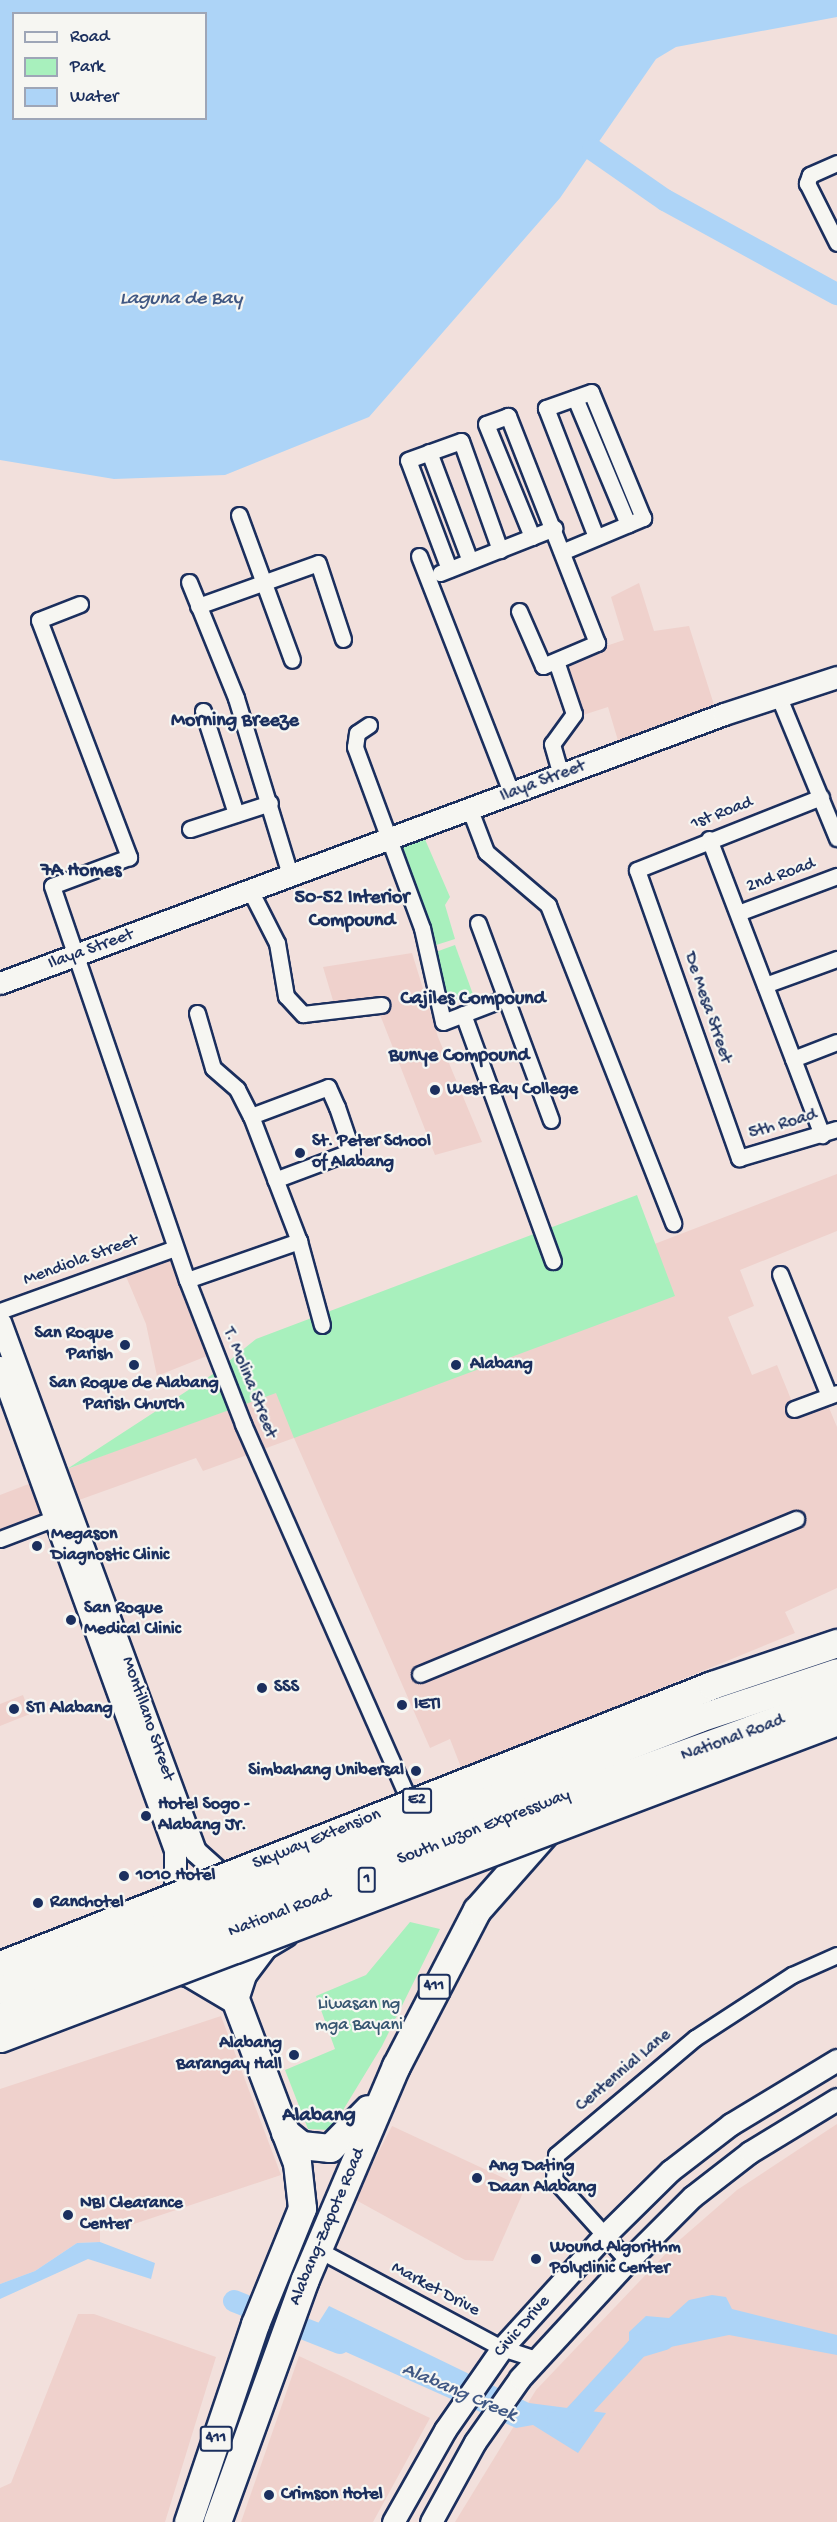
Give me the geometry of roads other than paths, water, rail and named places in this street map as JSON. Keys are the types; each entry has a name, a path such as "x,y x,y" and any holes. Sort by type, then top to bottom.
{"highway":[{"path":"0,1980 226,1892 249,1878 771,1679 837,1643"},
{"name":"Skyway Extension","path":"0,1965 712,1684 837,1643"},
{"name":"South Luzon Expressway","path":"0,1990 699,1718 837,1672"},
{"path":"753,1731 776,1713 784,1699 771,1679"},
{"name":"South Luzon Expressway","path":"0,2017 569,1795 837,1697"},
{"name":"National Road","path":"0,2040 29,2014 578,1797 794,1717 837,1697"},
{"path":"794,1717 837,1705"},
{"path":"0,2040 837,1721"},
{"name":"Alabang-Zapote Road","path":"477,1910 578,1797"},
{"name":"Alabang-Zapote Road","path":"217,2522 317,2249 396,2066 477,1910 485,1876 521,1820"},
{"path":"140,1970 162,1966 190,1973 234,1999 242,1974 264,1945 302,1922 486,1853 490,1860 485,1876"},
{"path":"0,1954 182,1864 249,1878"},
{"name":"411","path":"213,1941 285,2132"},
{"path":"0,2007 10,2015 29,2014"},
{"path":"285,2132 302,2145 330,2148 358,2126 396,2066"},
{"name":"Alabang-Zapote Road","path":"188,2522 255,2324 303,2208 302,2178 285,2132"}],"main road":[{"name":"Ilaya Street","path":"0,982 291,878 778,695 837,677"},
{"name":"Montillano Street","path":"0,1322 56,1500 182,1864 217,1871"},
{"name":"Montillano Street","path":"0,1366 56,1500"},
{"name":"Civic Drive","path":"393,2522 445,2430 502,2348 604,2236 670,2171 731,2124 837,2060"},
{"name":"Civic Drive","path":"431,2522 475,2442 520,2378 628,2261 692,2197 750,2152 837,2099"}],"street":[{"path":"837,163 810,175 807,183 837,243"},
{"path":"564,551 643,518 610,433 591,392 546,408 596,537"},
{"path":"519,611 543,666 597,643 564,551 508,416 486,424 532,537"},
{"path":"449,569 408,459 461,441 500,550"},
{"path":"429,452 470,561"},
{"path":"239,515 292,660"},
{"path":"444,624 448,613 435,575 554,528"},
{"path":"419,556 512,794"},
{"path":"198,606 318,563 343,639"},
{"path":"189,582 270,803 291,878"},
{"name":"T. Molina Street","path":"80,604 39,620 129,858 52,886 72,957 175,1248 243,1425 415,1814"},
{"path":"556,661 574,714 552,744 561,775"},
{"path":"778,695 837,838"},
{"path":"203,711 236,814"},
{"path":"369,724 354,741 422,928 443,1022 506,998"},
{"name":"1st Road","path":"637,870 710,839 821,797"},
{"path":"190,829 270,803"},
{"path":"470,810 486,852 548,905 673,1223"},
{"path":"710,839 793,1059 830,1132"},
{"name":"De Mesa Street","path":"637,870 740,1158"},
{"name":"2nd Road","path":"738,913 837,876"},
{"path":"251,892 276,943 286,996 303,1014 381,1005"},
{"path":"478,923 551,1120"},
{"path":"765,984 837,959"},
{"path":"196,1013 213,1068 237,1089 251,1116 299,1241 322,1324"},
{"path":"463,1014 553,1261"},
{"path":"793,1059 837,1042"},
{"path":"251,1116 328,1087 337,1107 352,1151 276,1180"},
{"name":"5th Road","path":"740,1158 830,1132"},
{"path":"187,1280 299,1241"},
{"name":"Mendiola Street","path":"0,1311 175,1248"},
{"path":"780,1274 833,1395 795,1409"},
{"path":"0,1539 56,1500"},
{"path":"420,1674 796,1519"},
{"name":"Centennial Lane","path":"628,2261 554,2180 556,2156 695,2038 792,1975 837,1955"},
{"name":"Market Drive","path":"317,2249 502,2348 536,2359"}],"water":[{"name":"Laguna de Bay","path":"0,0 837,0 837,17 676,47 656,59 560,198 369,417 225,475 114,479 0,460"},
{"path":"100,2242 155,2263 151,2279 88,2259 0,2299 0,2284 35,2271 77,2243"},
{"path":"712,2295 726,2297 732,2309 837,2335 837,2355 729,2335 646,2352 629,2345 629,2332 646,2316 669,2318 689,2300"},
{"path":"329,2306 529,2403 606,2413 578,2453 533,2425 516,2428 310,2336"}],"waterway":[{"path":"593,150 665,200 837,294"},
{"name":"Alabang Creek","path":"234,2301 340,2343"},
{"name":"Alabang Creek","path":"558,2422 569,2422 638,2347 664,2339"}],"place":[{"name":"West Bay College","path":"435,1090"},
{"name":"St. Peter School of Alabang","path":"300,1153"},
{"name":"San Roque Parish","path":"125,1345"},
{"name":"San Roque de Alabang Parish Church","path":"134,1365"},
{"name":"Alabang","path":"456,1365"},
{"name":"Megason Diagnostic Clinic","path":"37,1546"},
{"name":"San Roque Medical Clinic","path":"71,1620"},
{"name":"SSS","path":"262,1688"},
{"name":"IETI","path":"402,1705"},
{"name":"STI Alabang","path":"14,1709"},
{"name":"Simbahang Unibersal","path":"416,1771"},
{"name":"Hotel Sogo - Alabang Jr.","path":"146,1816"},
{"name":"1010 Hotel","path":"124,1876"},
{"name":"Ranchotel","path":"38,1903"},
{"name":"Alabang Barangay Hall","path":"294,2055"},
{"name":"Ang Dating Daan Alabang","path":"477,2178"},
{"name":"NBI Clearance Center","path":"68,2215"},
{"name":"Wound Algorithm Polyclinic Center","path":"536,2259"},
{"name":"Crimson Hotel","path":"269,2495"}],"district":[{"name":"Morning Breeze","path":"235,721"},
{"name":"7A Homes","path":"81,871"},
{"name":"50-52 Interior Compound","path":"352,910"},
{"name":"Cajiles Compound","path":"473,999"},
{"name":"Bunye Compound","path":"459,1056"},
{"name":"Alabang","path":"319,2117"}],"park label":[{"name":"Liwasan ng mga Bayani","path":"359,2016"}]}
